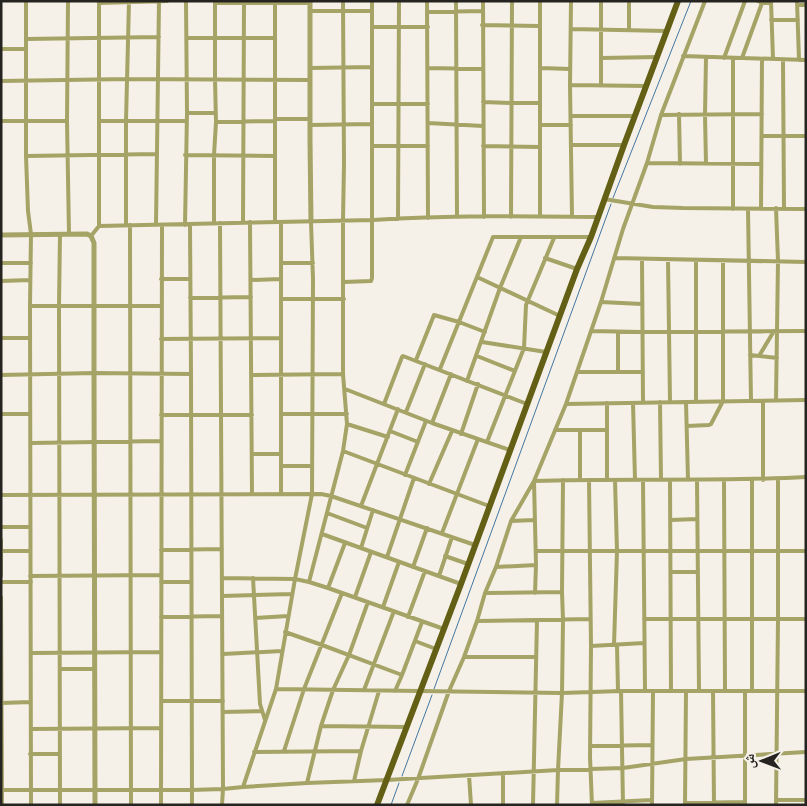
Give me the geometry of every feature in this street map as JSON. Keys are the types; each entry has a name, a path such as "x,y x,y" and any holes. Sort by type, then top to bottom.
{"main road":[{"path":"377,805 678,1"}],"street":[{"path":"26,1 26,156 28,211 31,234 31,805"},
{"path":"68,1 67,121 69,234"},
{"path":"156,225 159,1"},
{"path":"91,236 99,226 99,2 167,1"},
{"path":"186,1 187,113 185,155 191,339 192,805"},
{"path":"309,582 343,451 347,424 343,374 343,1"},
{"path":"344,282 372,280 372,1"},
{"path":"398,219 399,1"},
{"path":"427,1 428,218"},
{"path":"456,1 457,217"},
{"path":"483,1 484,217"},
{"path":"512,1 512,216"},
{"path":"540,1 540,216"},
{"path":"570,1 572,216"},
{"path":"601,1 601,85"},
{"path":"629,1 629,30"},
{"path":"412,805 408,802 449,691 464,657 511,521 534,481 566,404 661,115 705,1"},
{"path":"724,58 745,1"},
{"path":"129,2 126,155 130,306 131,805"},
{"path":"222,805 221,338 214,155 216,122 215,2 310,2 311,222 313,263 312,494 292,594 276,689 243,787"},
{"path":"243,222 244,2"},
{"path":"742,58 760,2 771,2 773,59"},
{"path":"275,3 275,222"},
{"path":"799,60 797,3 806,5"},
{"path":"310,11 372,11"},
{"path":"427,12 483,11"},
{"path":"772,20 798,20"},
{"path":"482,25 540,26"},
{"path":"372,27 428,27"},
{"path":"571,28 667,31"},
{"path":"26,39 159,38"},
{"path":"187,38 275,38"},
{"path":"1,49 26,49"},
{"path":"684,56 806,60"},
{"path":"601,58 657,57"},
{"path":"706,57 706,164"},
{"path":"733,58 733,209"},
{"path":"761,209 762,59"},
{"path":"782,60 784,209"},
{"path":"310,68 372,68"},
{"path":"428,68 483,69"},
{"path":"541,68 570,68"},
{"path":"1,81 68,79 310,80"},
{"path":"570,85 646,86"},
{"path":"483,102 540,103"},
{"path":"372,104 428,104"},
{"path":"187,113 216,113"},
{"path":"679,114 680,164"},
{"path":"661,115 762,114"},
{"path":"571,116 635,116"},
{"path":"216,122 275,120 372,124"},
{"path":"1,121 67,121"},
{"path":"99,121 186,121"},
{"path":"428,123 483,126"},
{"path":"540,125 571,125"},
{"path":"762,136 806,136"},
{"path":"571,145 624,146"},
{"path":"372,146 428,146"},
{"path":"483,146 540,147"},
{"path":"26,156 157,154"},
{"path":"185,155 275,156"},
{"path":"646,164 761,164"},
{"path":"604,199 632,204 683,208 806,209"},
{"path":"776,208 778,261 776,400"},
{"path":"748,209 751,400"},
{"path":"99,226 457,217 598,216"},
{"path":"250,222 252,494"},
{"path":"281,222 281,494"},
{"path":"161,805 162,225"},
{"path":"1,234 87,234 91,236 94,243 95,805"},
{"path":"60,234 60,805"},
{"path":"440,370 493,237 591,237"},
{"path":"467,380 500,288 521,237"},
{"path":"487,442 524,348 526,308 554,238"},
{"path":"545,258 577,269"},
{"path":"614,258 806,262"},
{"path":"642,259 643,402"},
{"path":"668,260 670,402"},
{"path":"696,260 696,402"},
{"path":"687,426 711,424 723,401 723,260"},
{"path":"1,264 31,263"},
{"path":"281,263 313,263"},
{"path":"477,277 560,316"},
{"path":"162,279 190,279"},
{"path":"1,281 30,280"},
{"path":"250,280 281,280"},
{"path":"190,298 251,297"},
{"path":"281,299 344,299"},
{"path":"601,302 642,304"},
{"path":"30,306 161,306"},
{"path":"416,360 433,316 436,314 485,332"},
{"path":"591,331 806,331"},
{"path":"759,356 776,331"},
{"path":"618,332 618,372"},
{"path":"1,338 30,338"},
{"path":"161,339 281,338"},
{"path":"482,342 546,352"},
{"path":"750,355 777,358"},
{"path":"384,404 403,356 527,404"},
{"path":"477,356 515,371"},
{"path":"406,412 425,364"},
{"path":"577,372 643,372"},
{"path":"1,375 94,373 191,374"},
{"path":"252,375 343,374"},
{"path":"432,423 451,374"},
{"path":"461,434 478,384"},
{"path":"345,389 452,431 510,450"},
{"path":"763,400 763,480"},
{"path":"566,404 806,400"},
{"path":"660,402 661,480"},
{"path":"686,402 688,480"},
{"path":"607,403 607,480"},
{"path":"634,403 635,480"},
{"path":"361,506 398,409"},
{"path":"1,414 30,414"},
{"path":"161,415 252,414"},
{"path":"281,414 346,414"},
{"path":"405,475 426,421"},
{"path":"347,424 388,436"},
{"path":"555,430 607,430"},
{"path":"580,430 580,480"},
{"path":"390,431 418,442"},
{"path":"429,484 452,431"},
{"path":"442,533 478,439"},
{"path":"30,443 161,441"},
{"path":"343,451 489,506"},
{"path":"252,454 281,454"},
{"path":"281,466 312,466"},
{"path":"534,481 724,481 806,477"},
{"path":"387,557 414,478"},
{"path":"778,479 776,802 806,800"},
{"path":"557,805 562,693 563,480"},
{"path":"589,480 592,804 652,803 653,691"},
{"path":"615,480 617,551 616,645 620,691 623,803"},
{"path":"643,480 645,691"},
{"path":"670,480 671,691"},
{"path":"697,480 699,691"},
{"path":"752,480 752,691"},
{"path":"534,481 535,593"},
{"path":"724,481 725,691"},
{"path":"1,495 321,494 475,545"},
{"path":"361,548 374,510"},
{"path":"327,513 368,528"},
{"path":"671,520 697,519"},
{"path":"511,521 534,520"},
{"path":"1,527 30,527"},
{"path":"413,566 427,528"},
{"path":"322,534 461,584"},
{"path":"439,576 452,537"},
{"path":"1,540 1,576"},
{"path":"328,588 345,543"},
{"path":"161,550 222,549"},
{"path":"536,551 806,550"},
{"path":"1,551 30,551"},
{"path":"355,598 371,552"},
{"path":"445,556 468,564"},
{"path":"383,607 399,562"},
{"path":"496,567 536,565"},
{"path":"408,617 425,571"},
{"path":"670,572 698,572"},
{"path":"30,576 161,575"},
{"path":"222,578 295,579 309,582 444,629"},
{"path":"253,578 260,704 265,720"},
{"path":"1,582 30,582"},
{"path":"161,582 191,582"},
{"path":"485,593 562,592"},
{"path":"284,752 304,689 342,593"},
{"path":"222,596 292,594"},
{"path":"1,597 2,805"},
{"path":"307,783 320,726 368,602"},
{"path":"364,690 394,611"},
{"path":"161,616 222,616"},
{"path":"255,618 288,616"},
{"path":"477,621 590,619"},
{"path":"644,619 806,619"},
{"path":"533,805 536,620"},
{"path":"394,691 422,622"},
{"path":"286,632 402,675"},
{"path":"415,641 436,649"},
{"path":"591,646 644,643"},
{"path":"222,654 282,651"},
{"path":"31,653 161,652"},
{"path":"464,657 536,657"},
{"path":"60,669 95,669"},
{"path":"276,689 562,693 806,690"},
{"path":"354,781 361,751 380,691"},
{"path":"686,691 685,804 746,803 745,691"},
{"path":"713,691 714,803"},
{"path":"161,701 223,701"},
{"path":"2,703 31,702"},
{"path":"223,712 262,711"},
{"path":"320,726 407,728"},
{"path":"31,729 161,728"},
{"path":"590,746 652,745"},
{"path":"254,752 361,751"},
{"path":"2,790 223,789 591,768 622,768 686,759 806,752"},
{"path":"30,754 59,754"},
{"path":"503,773 503,805"},
{"path":"469,775 471,805"}],"waterway":[{"path":"613,198 691,1"},
{"path":"434,689 611,204"},
{"path":"402,776 432,695"},
{"path":"391,805 399,783"}]}
